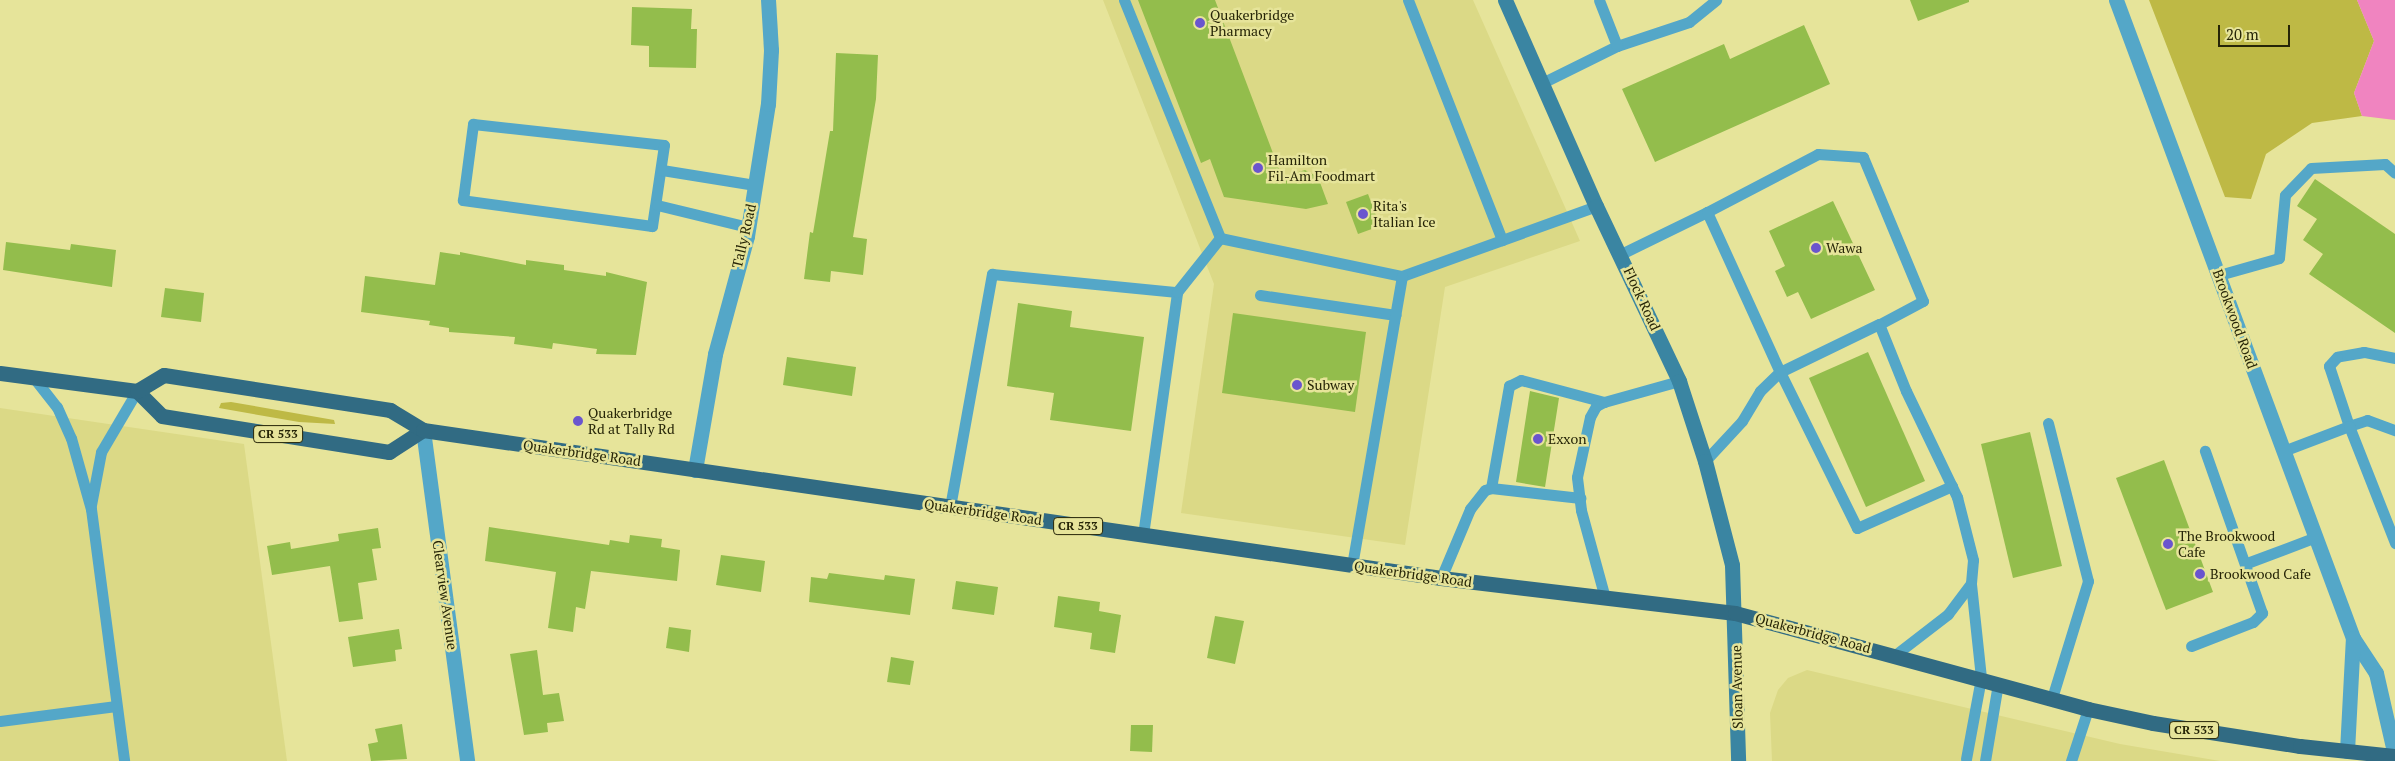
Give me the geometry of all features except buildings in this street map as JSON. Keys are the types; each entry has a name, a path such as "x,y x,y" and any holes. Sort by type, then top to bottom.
{"main road":[{"name":"Flock Road","path":"1506,0 1596,206 1621,254 1678,381 1705,461 1732,566 1735,613"},
{"path":"0,373 137,391"},
{"name":"Quakerbridge Road","path":"137,391 164,375 390,410 423,430 1352,566 1735,613 1981,678 2088,709 2208,733 2347,751 2365,757 2395,756"},
{"name":"CR 533","path":"137,391 162,416 389,452 423,430"},
{"name":"Sloan Avenue","path":"1735,613 1738,761"}],"street":[{"name":"Tally Road","path":"695,470 715,354 748,227 768,104 771,50 768,0"},
{"name":"Brookwood Road","path":"2116,0 2353,638 2376,673 2395,756"},
{"name":"Clearview Avenue","path":"423,430 467,761"},
{"name":"Brookwood Road","path":"2347,751 2353,638"}],"lane":[{"path":"1124,0 1220,238"},
{"path":"1408,0 1502,240"},
{"path":"1599,0 1617,46"},
{"path":"1542,83 1617,46 1689,22 1716,0"},
{"path":"473,124 664,145 657,205 652,226 463,200 473,124"},
{"path":"1621,254 1818,154 1863,157 1923,301 1780,372 1760,391 1742,421 1705,461"},
{"path":"2219,275 2279,258 2285,195 2311,168 2384,164 2395,173"},
{"path":"662,170 755,185"},
{"path":"657,205 748,227"},
{"path":"1220,238 1402,276 1596,206"},
{"path":"1707,212 1780,372 1857,528 1952,486"},
{"path":"1143,535 1177,292 1220,238"},
{"path":"950,507 992,274 1177,292"},
{"path":"1352,566 1402,276"},
{"path":"1260,295 1396,315"},
{"path":"1878,324 1952,486 1972,560 1971,584 1981,678 1966,759"},
{"path":"2395,358 2364,352 2337,357 2329,366 2349,426 2395,543"},
{"path":"34,378 57,407 71,438 91,509 124,761"},
{"path":"1491,488 1509,386 1521,380 1604,402"},
{"path":"1605,598 1580,498 1577,477 1590,417 1596,406 1604,402 1678,381"},
{"path":"91,509 101,452 137,391"},
{"path":"2283,451 2367,420 2395,430"},
{"path":"2048,423 2088,581 2052,698"},
{"path":"2191,646 2259,618 2262,608 2205,451"},
{"path":"1441,578 1470,509 1485,490 1491,488 1580,498"},
{"path":"2246,563 2316,537"},
{"path":"1895,655 1948,614 1971,584"},
{"path":"1985,761 1998,683"},
{"path":"0,721 116,706"},
{"path":"2071,761 2088,709"}],"shaded area":[{"path":"1103,0 1473,0 1580,241 1445,287 1405,545 1181,513 1214,284"},
{"path":"2149,0 2357,0 2374,41 2354,93 2362,116 2312,123 2266,154 2251,199 2225,197"},
{"path":"2357,0 2395,0 2395,120 2362,116 2354,93 2374,41"},
{"path":"231,402 334,420 335,424 299,422 219,408 221,403"},
{"path":"0,408 244,444 287,761 0,761"},
{"path":"1807,670 2120,744 2220,761 1772,761 1770,713 1778,690 1788,678"}],"place":[{"name":"Quakerbridge Pharmacy","path":"1200,23"},
{"name":"Hamilton Fil-Am Foodmart","path":"1258,168"},
{"name":"Rita's Italian Ice","path":"1363,214"},
{"name":"Wawa","path":"1816,248"},
{"name":"Subway","path":"1297,385"},
{"name":"Quakerbridge Rd at Tally Rd","path":"578,421"},
{"name":"Exxon","path":"1538,439"},
{"name":"The Brookwood Cafe","path":"2168,544"},
{"name":"Brookwood Cafe","path":"2200,574"}]}
